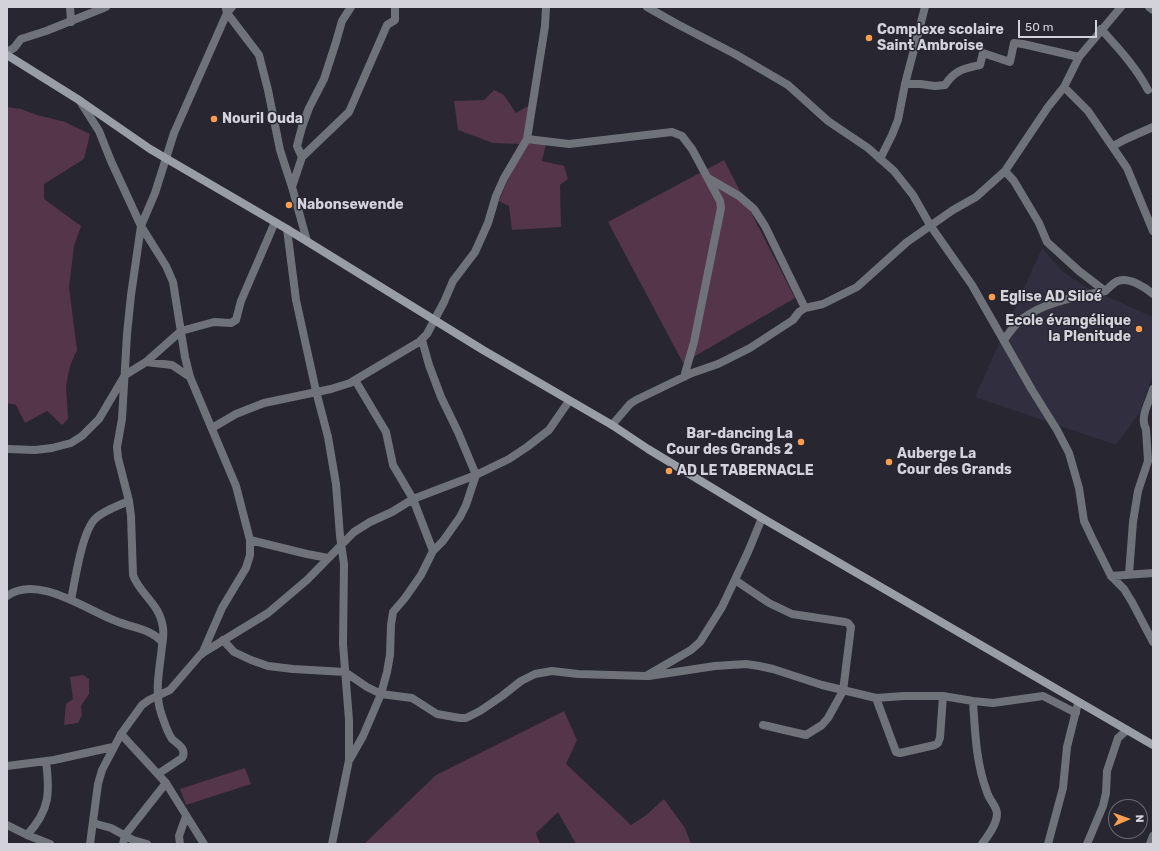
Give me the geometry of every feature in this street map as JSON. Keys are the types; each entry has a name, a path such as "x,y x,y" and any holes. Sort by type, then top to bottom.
{"street":[{"path":"70,7 71,22"},
{"path":"106,7 71,22 21,39 14,48 7,53 150,149 307,241 434,320 612,425 653,452 762,518 1153,745"},
{"path":"302,156 296,146 302,127 309,108 324,79 342,21 351,7"},
{"path":"292,187 302,156 349,112 387,26 394,20 396,7"},
{"path":"212,428 228,418 264,403 331,389 355,380 422,340 427,334 453,281 475,252 504,178 527,139 545,26 546,7"},
{"path":"647,7 742,57 788,85 828,121 868,148 894,171 913,196 930,225 972,285 1032,390 1057,430 1069,453 1079,488 1084,521 1111,576 1124,590 1132,602 1153,642"},
{"path":"880,159 898,120 905,84 925,7"},
{"path":"612,425 630,404 684,377 718,364 750,348 793,320 799,312 805,308 823,304 856,287 897,250 930,225 976,197 1005,171 1048,107 1064,87 1079,57 1121,7"},
{"path":"1149,7 1153,10"},
{"path":"158,774 182,758 184,754 181,747 171,736 159,706 157,696 163,628 159,614 153,603 137,584 133,575 132,526 129,501 118,458 117,448 122,419 127,334 141,226 155,193 174,134 228,9"},
{"path":"228,9 259,55 268,90 280,150 307,241"},
{"path":"1101,30 1129,60 1142,78 1148,90"},
{"path":"905,84 935,86 945,85 951,76 956,72 980,64 983,53 1010,62 1014,43 1079,57"},
{"path":"1064,87 1088,111 1127,168 1153,231"},
{"path":"79,100 99,131 141,226 166,266 173,282 185,358 190,377 236,486 250,540 250,555 246,568 222,608 202,654"},
{"path":"1113,146 1153,127"},
{"path":"527,139 569,144 672,132 682,136 687,142 720,201 721,208 694,342 684,377"},
{"path":"1005,171 1014,181 1039,223 1047,242 1079,272 1105,291"},
{"path":"707,177 739,196 754,209 765,226 805,308"},
{"path":"7,450 35,450 62,446 71,443 82,436 99,419 125,375 146,362 181,331 214,322 231,323 236,320 241,301 275,222"},
{"path":"287,229 296,300 316,391 330,445 336,484 345,571 343,644 350,720 350,760 332,844"},
{"path":"1004,340 1021,319 1041,308 1105,291 1118,281 1127,281 1143,286 1153,294"},
{"path":"350,760 363,736 381,694 390,655 393,612 421,575 433,551 443,541 460,518 476,475 441,397 429,365 422,340"},
{"path":"146,362 172,365 190,377"},
{"path":"355,380 386,432 393,464 413,499 433,551"},
{"path":"1128,574 1133,522 1138,491 1148,461 1144,419 1147,404 1152,393"},
{"path":"90,844 98,784 102,770 121,734 142,705 170,690 202,654 222,640 268,613 307,580 354,532 413,499 476,475 509,459 528,447 549,430 569,401"},
{"path":"71,600 82,546 92,522 96,517 108,510 129,501"},
{"path":"646,676 691,650 700,642 722,607 762,518"},
{"path":"250,540 328,558"},
{"path":"1111,576 1153,573"},
{"path":"735,580 769,603 792,614 845,622 850,625 851,629 843,691 828,718 822,725 806,735 763,725"},
{"path":"7,596 16,591 35,590 71,600 117,622 155,635 162,642"},
{"path":"222,640 234,652 250,660 268,666 345,672 366,687 381,694 412,698 437,714 460,718 466,718 480,711 521,681 535,674 552,671 578,674 646,676 715,666 746,664 773,669 822,686 876,698 943,696 994,703 1043,696 1076,713"},
{"path":"876,698 896,752 900,753 938,743 940,738 943,696"},
{"path":"973,701 976,749 987,792 996,807 997,814 991,830 982,844"},
{"path":"1048,844 1061,796 1067,747 1076,713 1077,701"},
{"path":"1087,844 1103,806 1106,793 1107,771 1118,738 1127,730"},
{"path":"121,734 166,783 204,844"},
{"path":"7,766 46,761 113,747"},
{"path":"27,835 37,824 44,811 48,795 46,761"},
{"path":"123,844 125,835 166,783"},
{"path":"180,844 180,836 186,816"},
{"path":"93,824 106,826 147,844"},
{"path":"7,825 50,844"},
{"path":"1150,844 1153,836"}],"shaded area":[{"path":"494,90 504,95 516,113 528,106 527,126 520,144 493,143 458,130 454,101 484,100"},
{"path":"7,107 21,109 37,115 65,122 90,134 84,159 44,184 44,199 81,226 74,246 69,287 77,350 70,366 66,386 68,419 62,425 47,411 25,423 16,405 7,403"},
{"path":"529,141 546,144 542,161 564,166 568,179 560,185 561,227 512,230 509,206 499,201 509,177"},
{"path":"724,160 795,298 683,363 608,222"},
{"path":"1042,248 1063,272 1088,288 1153,317 1153,374 1140,412 1116,445 975,397"},
{"path":"83,675 89,679 89,694 81,706 82,715 78,723 64,725 66,704 73,699 70,677"},
{"path":"564,711 577,740 566,764 631,825 645,816 664,799 685,828 691,844 576,844 558,812 536,833 540,844 364,844 436,775"},
{"path":"245,768 251,784 186,805 180,789"}],"place":[{"name":"Complexe scolaire Saint Ambroise","path":"869,38"},
{"name":"Nouril Ouda","path":"214,119"},
{"name":"Nabonsewende","path":"289,205"},
{"name":"Eglise AD Siloé","path":"992,297"},
{"name":"Ecole évangélique la Plenitude","path":"1139,329"},
{"name":"Bar-dancing La Cour des Grands 2","path":"801,442"},
{"name":"Auberge La Cour des Grands","path":"889,462"},
{"name":"AD LE TABERNACLE","path":"669,471"}]}
